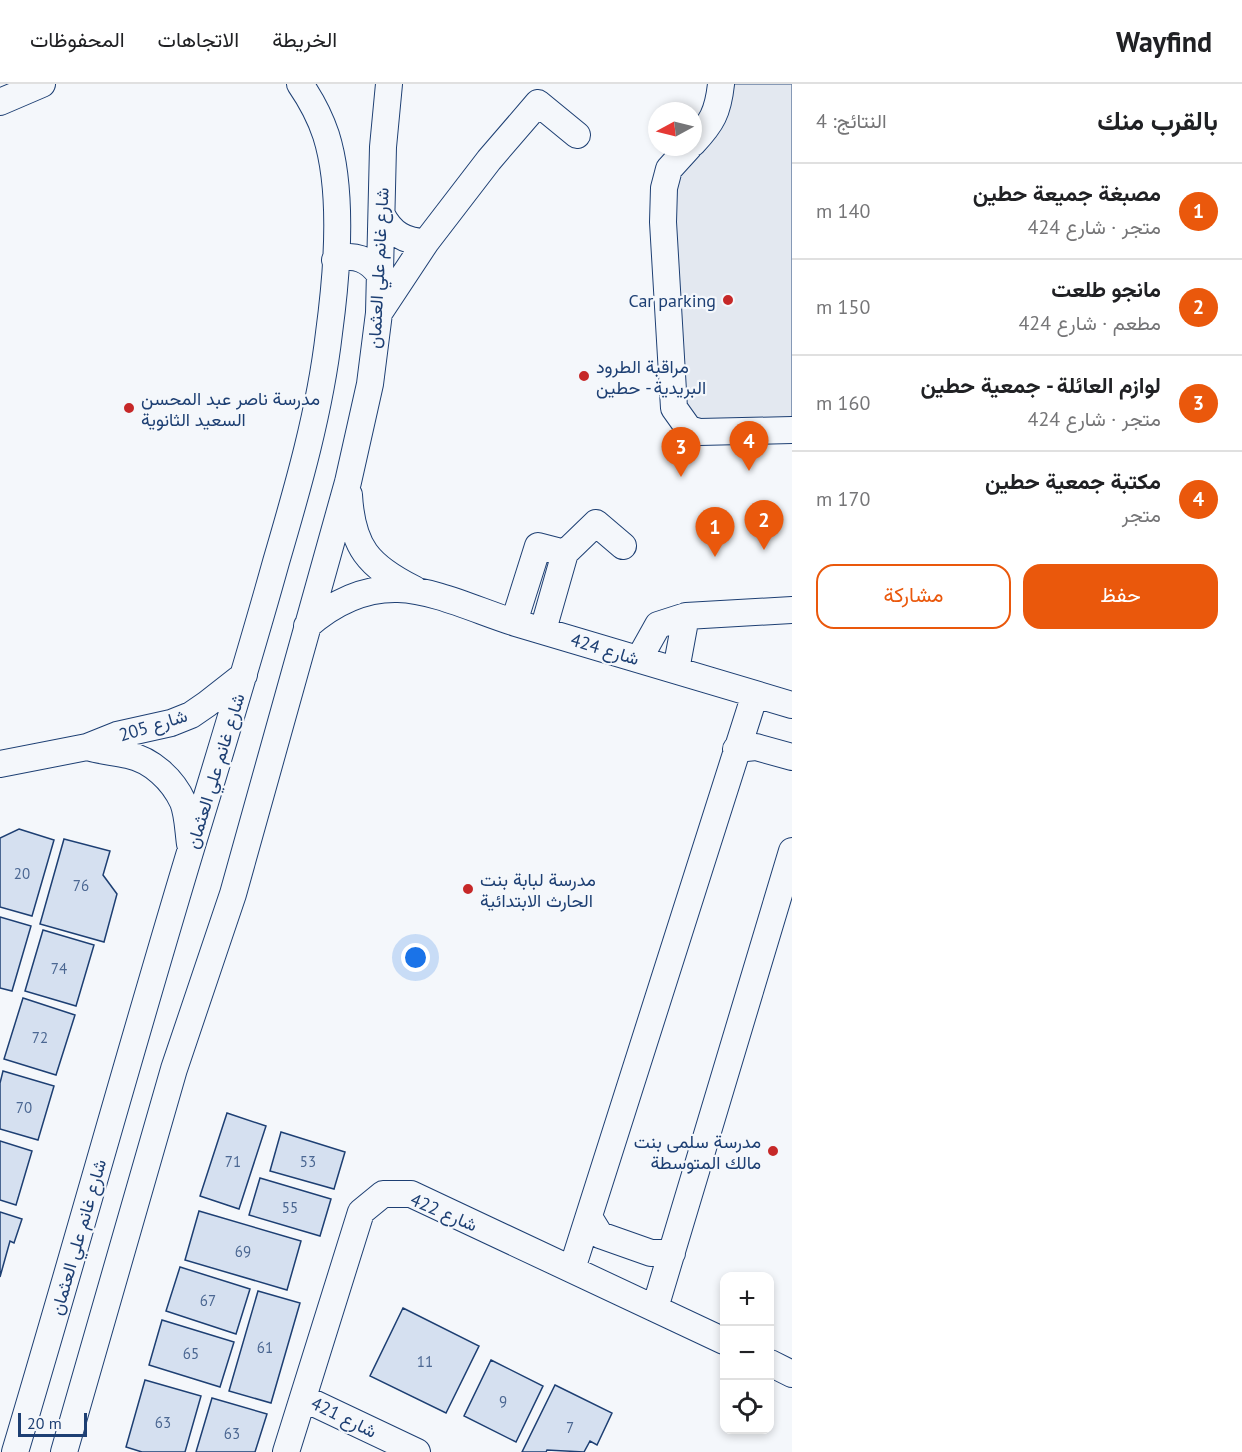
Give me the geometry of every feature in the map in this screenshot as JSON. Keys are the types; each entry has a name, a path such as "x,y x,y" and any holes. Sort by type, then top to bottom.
{"street":[{"path":"0,102 42,84"},
{"name":"شارع غانم علي العثمان","path":"15,1452 244,675 315,417 329,333 335,260 336,184 332,159 318,114 300,84"},
{"name":"شارع غانم علي العثمان","path":"64,1452 174,1069 233,894 348,482 370,384 379,313 383,147 388,84"},
{"path":"702,133 712,121 718,104 721,84"},
{"path":"379,313 426,242 489,160 538,104 578,135"},
{"path":"681,156 669,169 664,188 663,222 674,408 689,429 699,432 792,430"},
{"path":"382,215 387,225 395,233 415,242 426,242"},
{"path":"335,260 350,256 359,257 367,261 380,274"},
{"name":"شارع 424","path":"348,482 350,510 355,533 367,556 376,567 419,591 514,622 792,705"},
{"path":"543,630 565,553 596,523 623,546"},
{"path":"514,622 538,546 565,553"},
{"name":"شارع 424","path":"307,626 322,612 340,601 359,594 389,589 419,591"},
{"path":"639,659 658,625 686,616 792,610"},
{"path":"753,614 792,626"},
{"path":"676,670 686,616"},
{"name":"شارع 205","path":"0,765 87,747 117,735 150,729 191,715 244,675"},
{"path":"572,1269 755,694"},
{"name":"شارع 205","path":"87,747 145,761 160,771 183,802 187,815 190,852"},
{"path":"736,748 756,747 792,757"},
{"path":"655,1308 792,851"},
{"name":"شارع 422","path":"286,1452 361,1212 383,1194 411,1194 720,1339"},
{"path":"589,1217 600,1235 651,1253 672,1253"},
{"path":"774,1365 792,1374"},
{"name":"شارع 421","path":"303,1398 417,1452"}],"shaded area":[{"name":"Car parking","path":"717,84 792,84 792,428 672,417 654,184 677,156 702,156 702,114"}],"building":[{"path":"19,829 54,840 32,916 0,907 0,838"},
{"path":"64,839 110,851 103,875 117,894 104,942 40,924"},
{"path":"0,917 31,926 12,991 0,988"},
{"path":"43,930 94,945 76,1006 25,991"},
{"path":"23,998 75,1015 56,1075 4,1059"},
{"path":"3,1071 54,1086 38,1140 0,1129 0,1083"},
{"path":"227,1113 266,1126 239,1209 200,1196"},
{"path":"281,1132 345,1152 334,1189 270,1171"},
{"path":"0,1141 32,1151 16,1205 0,1200"},
{"path":"260,1178 331,1199 320,1236 249,1215"},
{"path":"199,1211 301,1241 287,1290 185,1260"},
{"path":"0,1212 22,1219 14,1243 10,1241 0,1277"},
{"path":"180,1267 250,1289 236,1334 166,1311"},
{"path":"258,1291 300,1303 271,1403 229,1391"},
{"path":"403,1308 479,1346 446,1413 370,1376"},
{"path":"162,1320 234,1342 220,1387 149,1365"},
{"path":"491,1360 543,1386 516,1442 464,1416"},
{"path":"145,1380 201,1396 185,1452 142,1452 126,1447"},
{"path":"555,1385 612,1413 597,1445 590,1441 584,1452 547,1450 546,1452 522,1452"},
{"path":"212,1398 267,1414 255,1452 196,1452"}],"place":[{"name":"Car parking","path":"728,300"},
{"name":"مراقبة الطرود البريدية - حطين","path":"584,376"},
{"name":"مدرسة ناصر عبد المحسن السعيد الثانوية","path":"129,408"},
{"name":"مكتبة جمعية حطين","path":"749,471"},
{"name":"لوازم العائلة - جمعية حطين","path":"681,477"},
{"name":"مانجو طلعت","path":"764,550"},
{"name":"مصبغة جميعة حطين","path":"715,557"},
{"name":"مدرسة لبابة بنت الحارث الابتدائية","path":"468,889"},
{"name":"مدرسة سلمى بنت مالك المتوسطة","path":"773,1151"}]}
